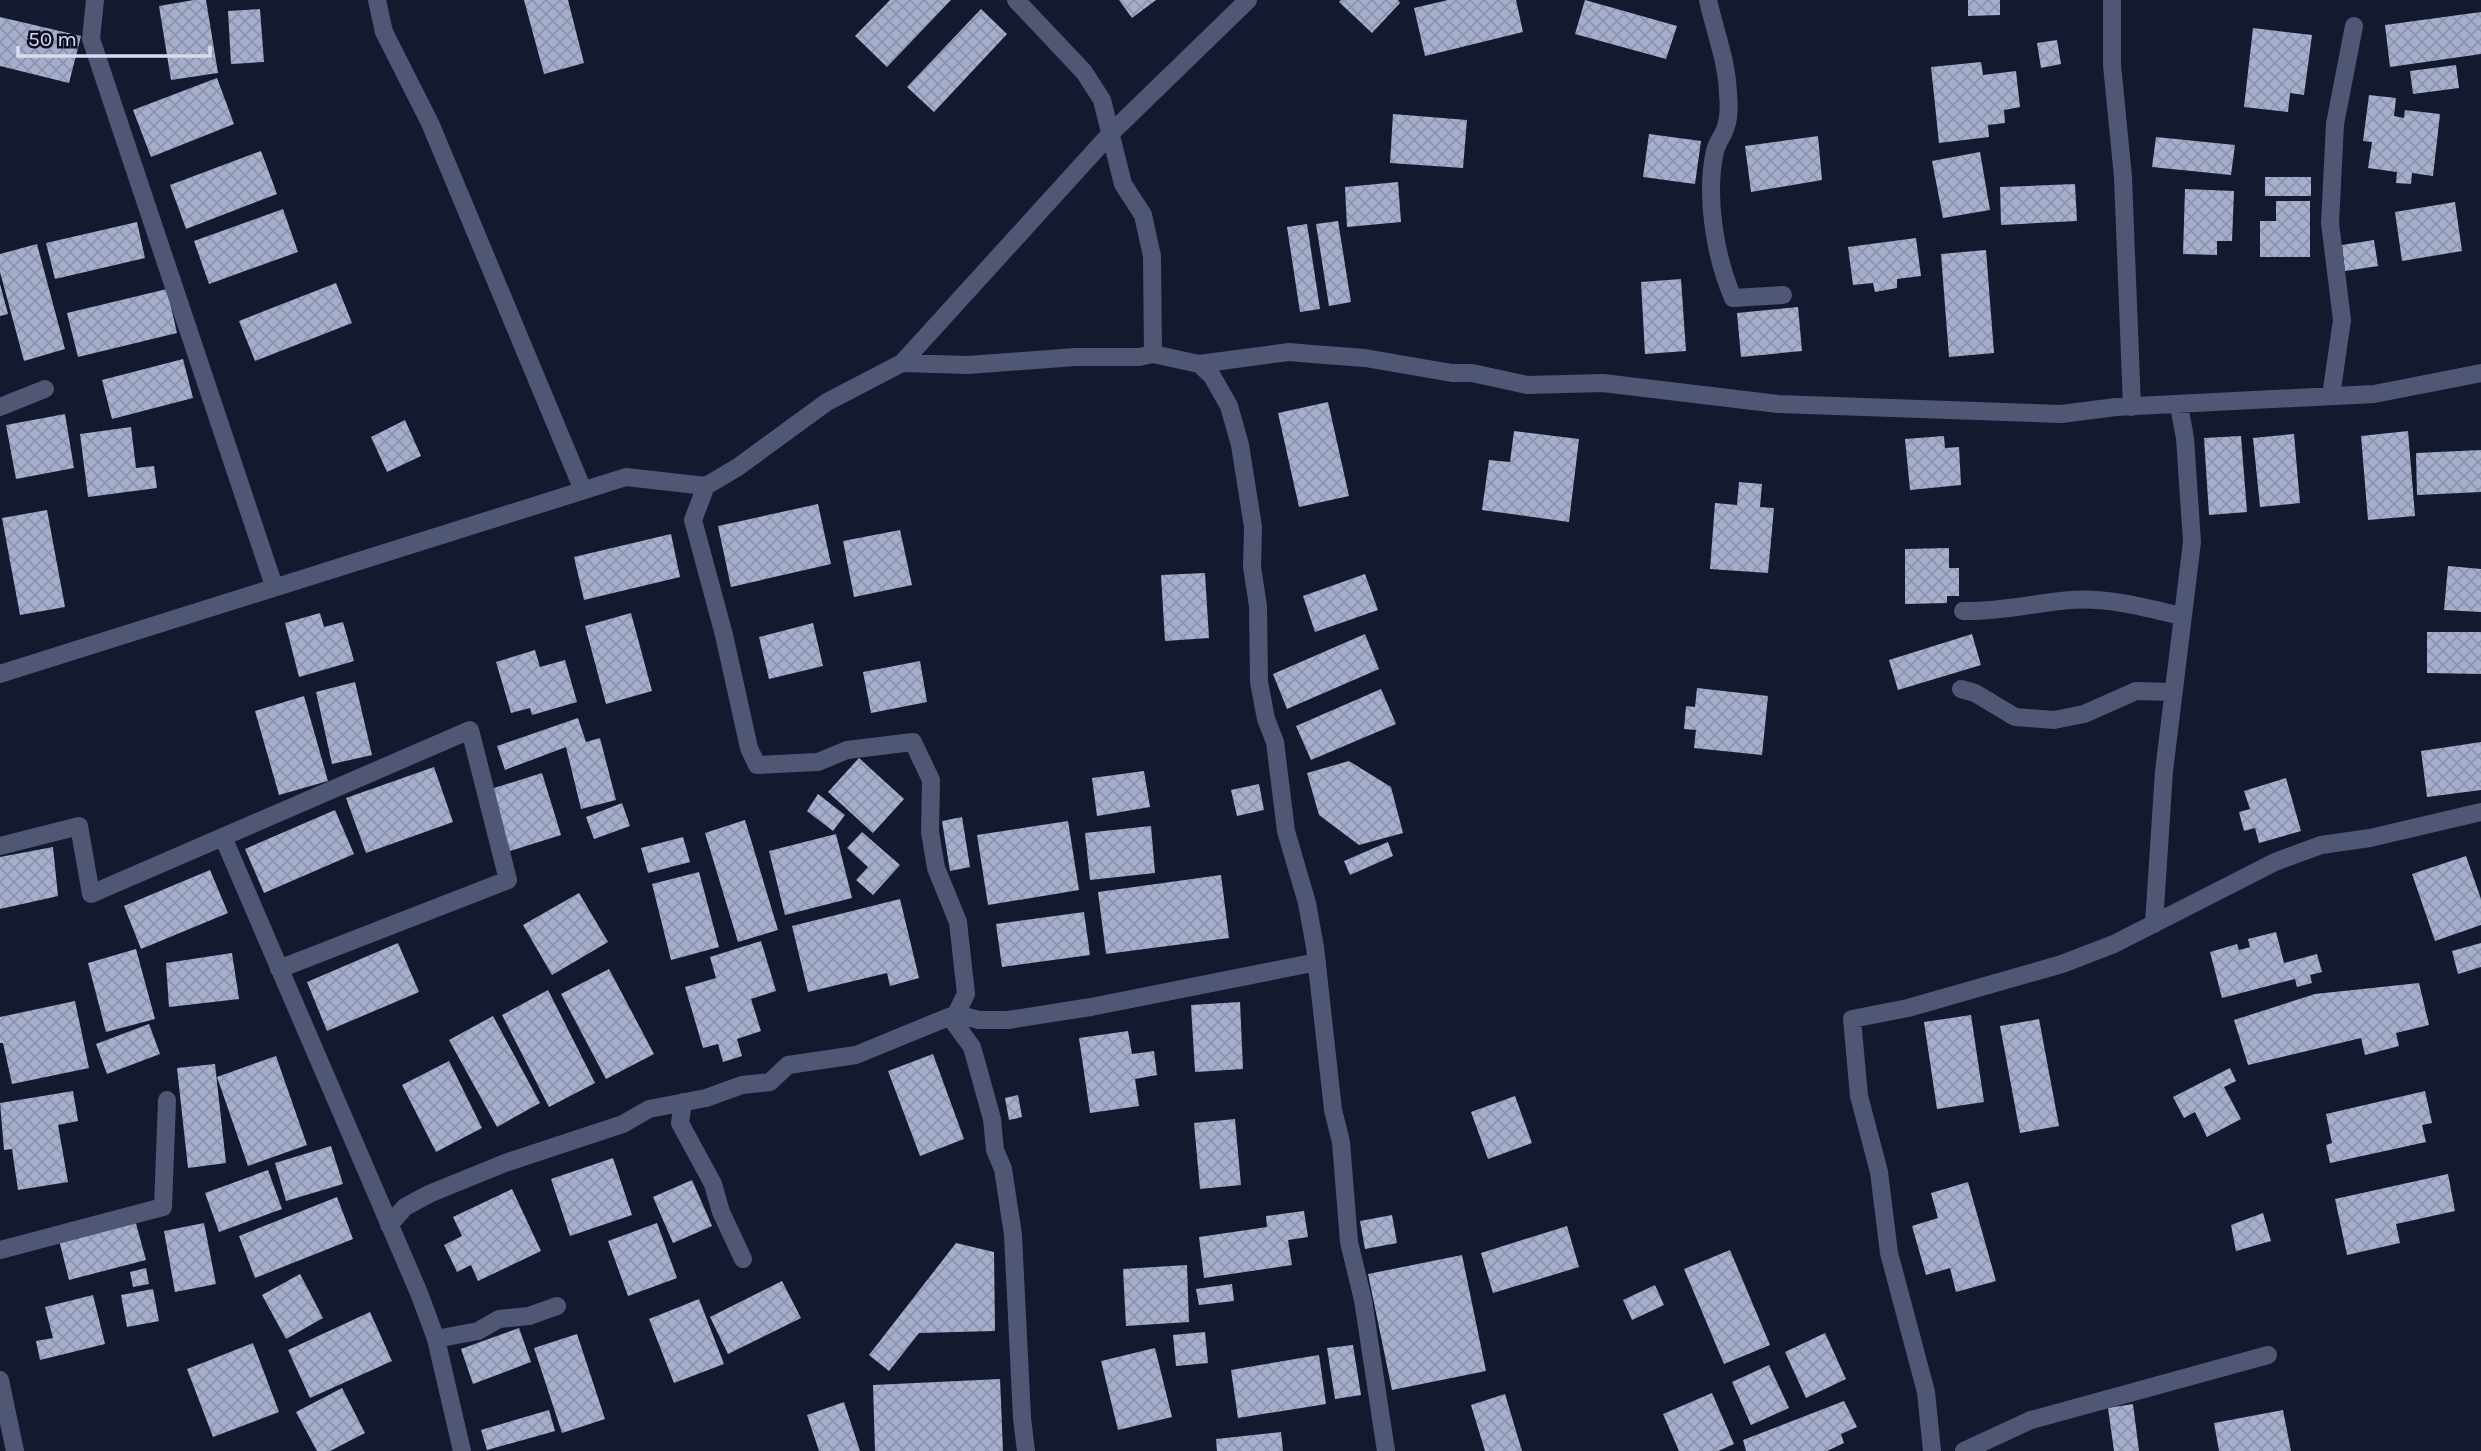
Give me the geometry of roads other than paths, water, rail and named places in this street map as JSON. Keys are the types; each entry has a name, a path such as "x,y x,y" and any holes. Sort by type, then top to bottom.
{"street":[{"path":"95,0 91,39 274,586"},
{"path":"377,0 384,32 430,123 583,491"},
{"path":"1016,0 1084,72 1101,100 1123,184 1143,215 1152,256 1153,354"},
{"path":"0,674 626,477 706,486 738,467 827,402 902,363 1111,133 1248,0"},
{"path":"1708,0 1722,45 1728,94 1727,125 1715,150 1712,197 1713,225 1722,270 1733,298 1783,295"},
{"path":"2112,0 2112,65 2123,177 2132,407"},
{"path":"2331,396 2342,320 2330,223 2335,124 2354,26"},
{"path":"902,363 968,365 1153,354 1199,364 1289,352 1365,358 1527,385 1603,383 1778,404 2061,414 2132,407 2374,394 2481,373"},
{"path":"1199,364 1212,376 1229,406 1240,445 1253,527 1252,567 1258,606 1259,682 1266,719 1275,742 1286,831 1307,903 1317,962 1333,1110 1340,1142 1349,1242 1363,1300 1386,1451"},
{"path":"0,407 45,389"},
{"path":"2154,924 2164,771 2192,542 2185,438 2179,406"},
{"path":"706,486 693,520 724,635 748,748 757,765 818,762 848,750 913,742 926,764 931,780 930,821 936,868 958,922 966,995 953,1016"},
{"path":"1963,611 1992,611 2072,600 2130,604 2182,616"},
{"path":"1961,689 1975,693 2015,717 2054,720 2084,714 2136,691 2173,692"},
{"path":"0,846 79,826 91,894 470,730 508,880 279,969"},
{"path":"1932,1451 1926,1392 1889,1253 1879,1172 1859,1096 1852,1019 1908,1008 2062,964 2154,924 2275,862 2321,845 2371,838 2481,812"},
{"path":"223,837 436,1339 462,1451"},
{"path":"389,1225 405,1207 429,1194 505,1163 623,1124 649,1109 742,1085 770,1082 788,1065 856,1055 953,1016 979,1020 1008,1020 1091,1007 1317,962"},
{"path":"953,1016 972,1046 992,1119 995,1150 1003,1169 1013,1235 1026,1451"},
{"path":"0,1250 163,1208 167,1100"},
{"path":"682,1102 680,1123 713,1184 721,1212 743,1259"},
{"path":"436,1339 478,1331 499,1319 529,1315 557,1306"},
{"path":"1964,1451 1992,1436 2065,1409 2268,1355"},
{"path":"0,1380 15,1451"}]}
